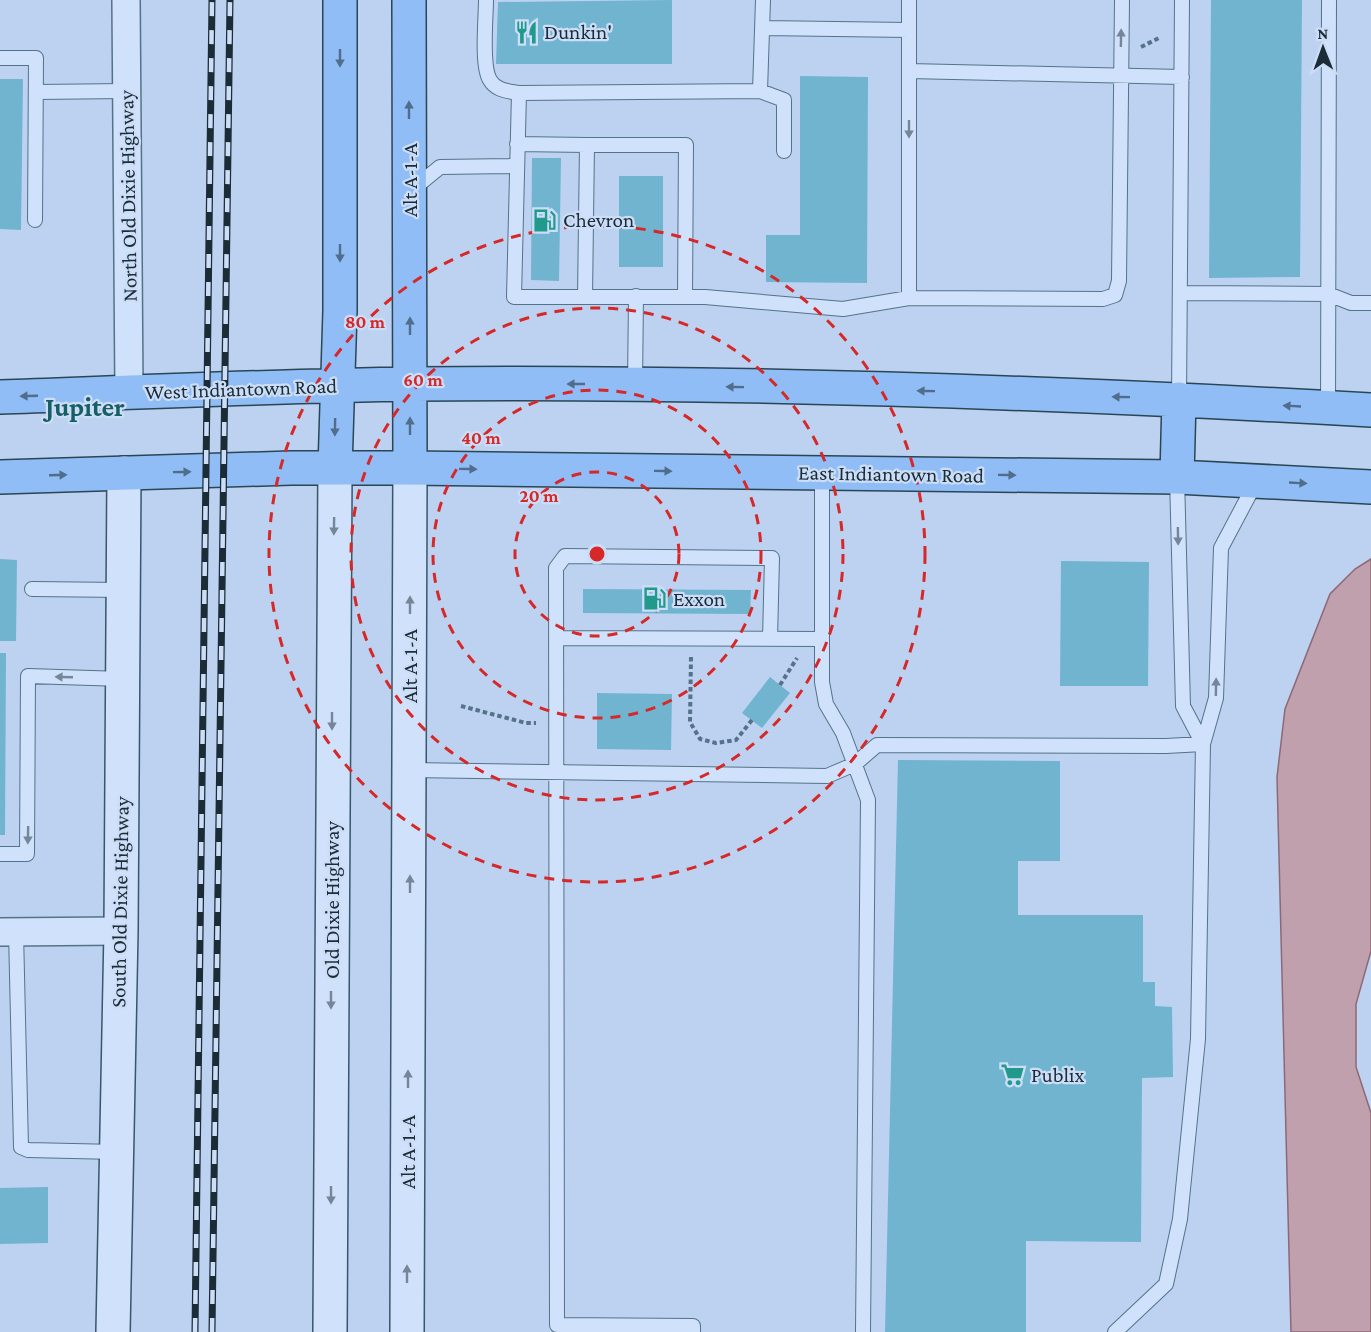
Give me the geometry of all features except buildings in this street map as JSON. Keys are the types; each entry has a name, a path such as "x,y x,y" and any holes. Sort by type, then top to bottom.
{"main road":[{"path":"335,468 340,310 340,0"},
{"name":"Alt A-1-A","path":"407,1332 411,384 409,0"},
{"path":"411,384 635,384 1179,399 1371,410"},
{"name":"West Indiantown Road","path":"0,397 411,384"},
{"path":"1177,477 1179,399"},
{"name":"Old Dixie Highway","path":"330,1332 335,468"},
{"path":"0,477 410,468"},
{"name":"East Indiantown Road","path":"410,468 1177,477 1371,487"},
{"name":"South Old Dixie Highway","path":"113,1332 121,931 124,473"}],"street":[{"name":"North Old Dixie Highway","path":"126,0 129,392"},
{"path":"8,932 121,931"}],"lane":[{"path":"486,0 486,64 490,80 502,91 519,93 760,91 784,100 784,151"},
{"path":"760,91 763,0"},
{"path":"909,0 909,298"},
{"path":"519,93 514,297 685,297 843,309 909,298 1102,299 1115,295 1119,282 1122,0"},
{"path":"1179,399 1182,0"},
{"path":"1328,408 1329,0"},
{"path":"762,28 909,30"},
{"path":"0,58 36,58 36,220"},
{"path":"909,71 1182,77"},
{"path":"36,92 126,91"},
{"path":"517,144 686,146 685,297"},
{"path":"585,297 587,145"},
{"path":"410,192 440,167 517,166"},
{"path":"1180,293 1328,294 1351,303 1371,303"},
{"path":"635,384 636,296"},
{"path":"822,473 815,639 826,704 843,733 868,800 864,1332"},
{"path":"1177,477 1183,706 1203,744"},
{"path":"1115,1332 1166,1284 1180,1220 1198,1039 1203,744 1216,698 1221,548 1257,481"},
{"path":"693,1332 693,1326 556,1329 556,568 565,556 771,558 770,639"},
{"path":"32,589 123,590"},
{"path":"556,638 815,639"},
{"path":"0,854 27,854 28,676 123,679"},
{"path":"410,770 827,776 855,764 877,746 1203,744"},
{"path":"8,932 21,1147 28,1150 117,1152"}],"path":[{"path":"691,638 690,722 700,739 716,743 736,740 752,720"},
{"path":"780,685 815,639"},
{"path":"461,706 526,723 556,722"}],"shaded area":[{"path":"1371,559 1371,951 1356,1004 1356,1067 1371,1113 1371,1332 1291,1332 1277,777 1285,709 1330,594 1355,569"}],"railway":[{"path":"195,1332 212,0"},
{"path":"212,1332 230,0"}],"place":[{"name":"Dunkin'","path":"526,32"},
{"name":"Chevron","path":"545,220"},
{"name":"Exxon","path":"655,599"},
{"name":"Publix","path":"1013,1075"}],"district":[{"name":"Jupiter","path":"85,407"}]}
